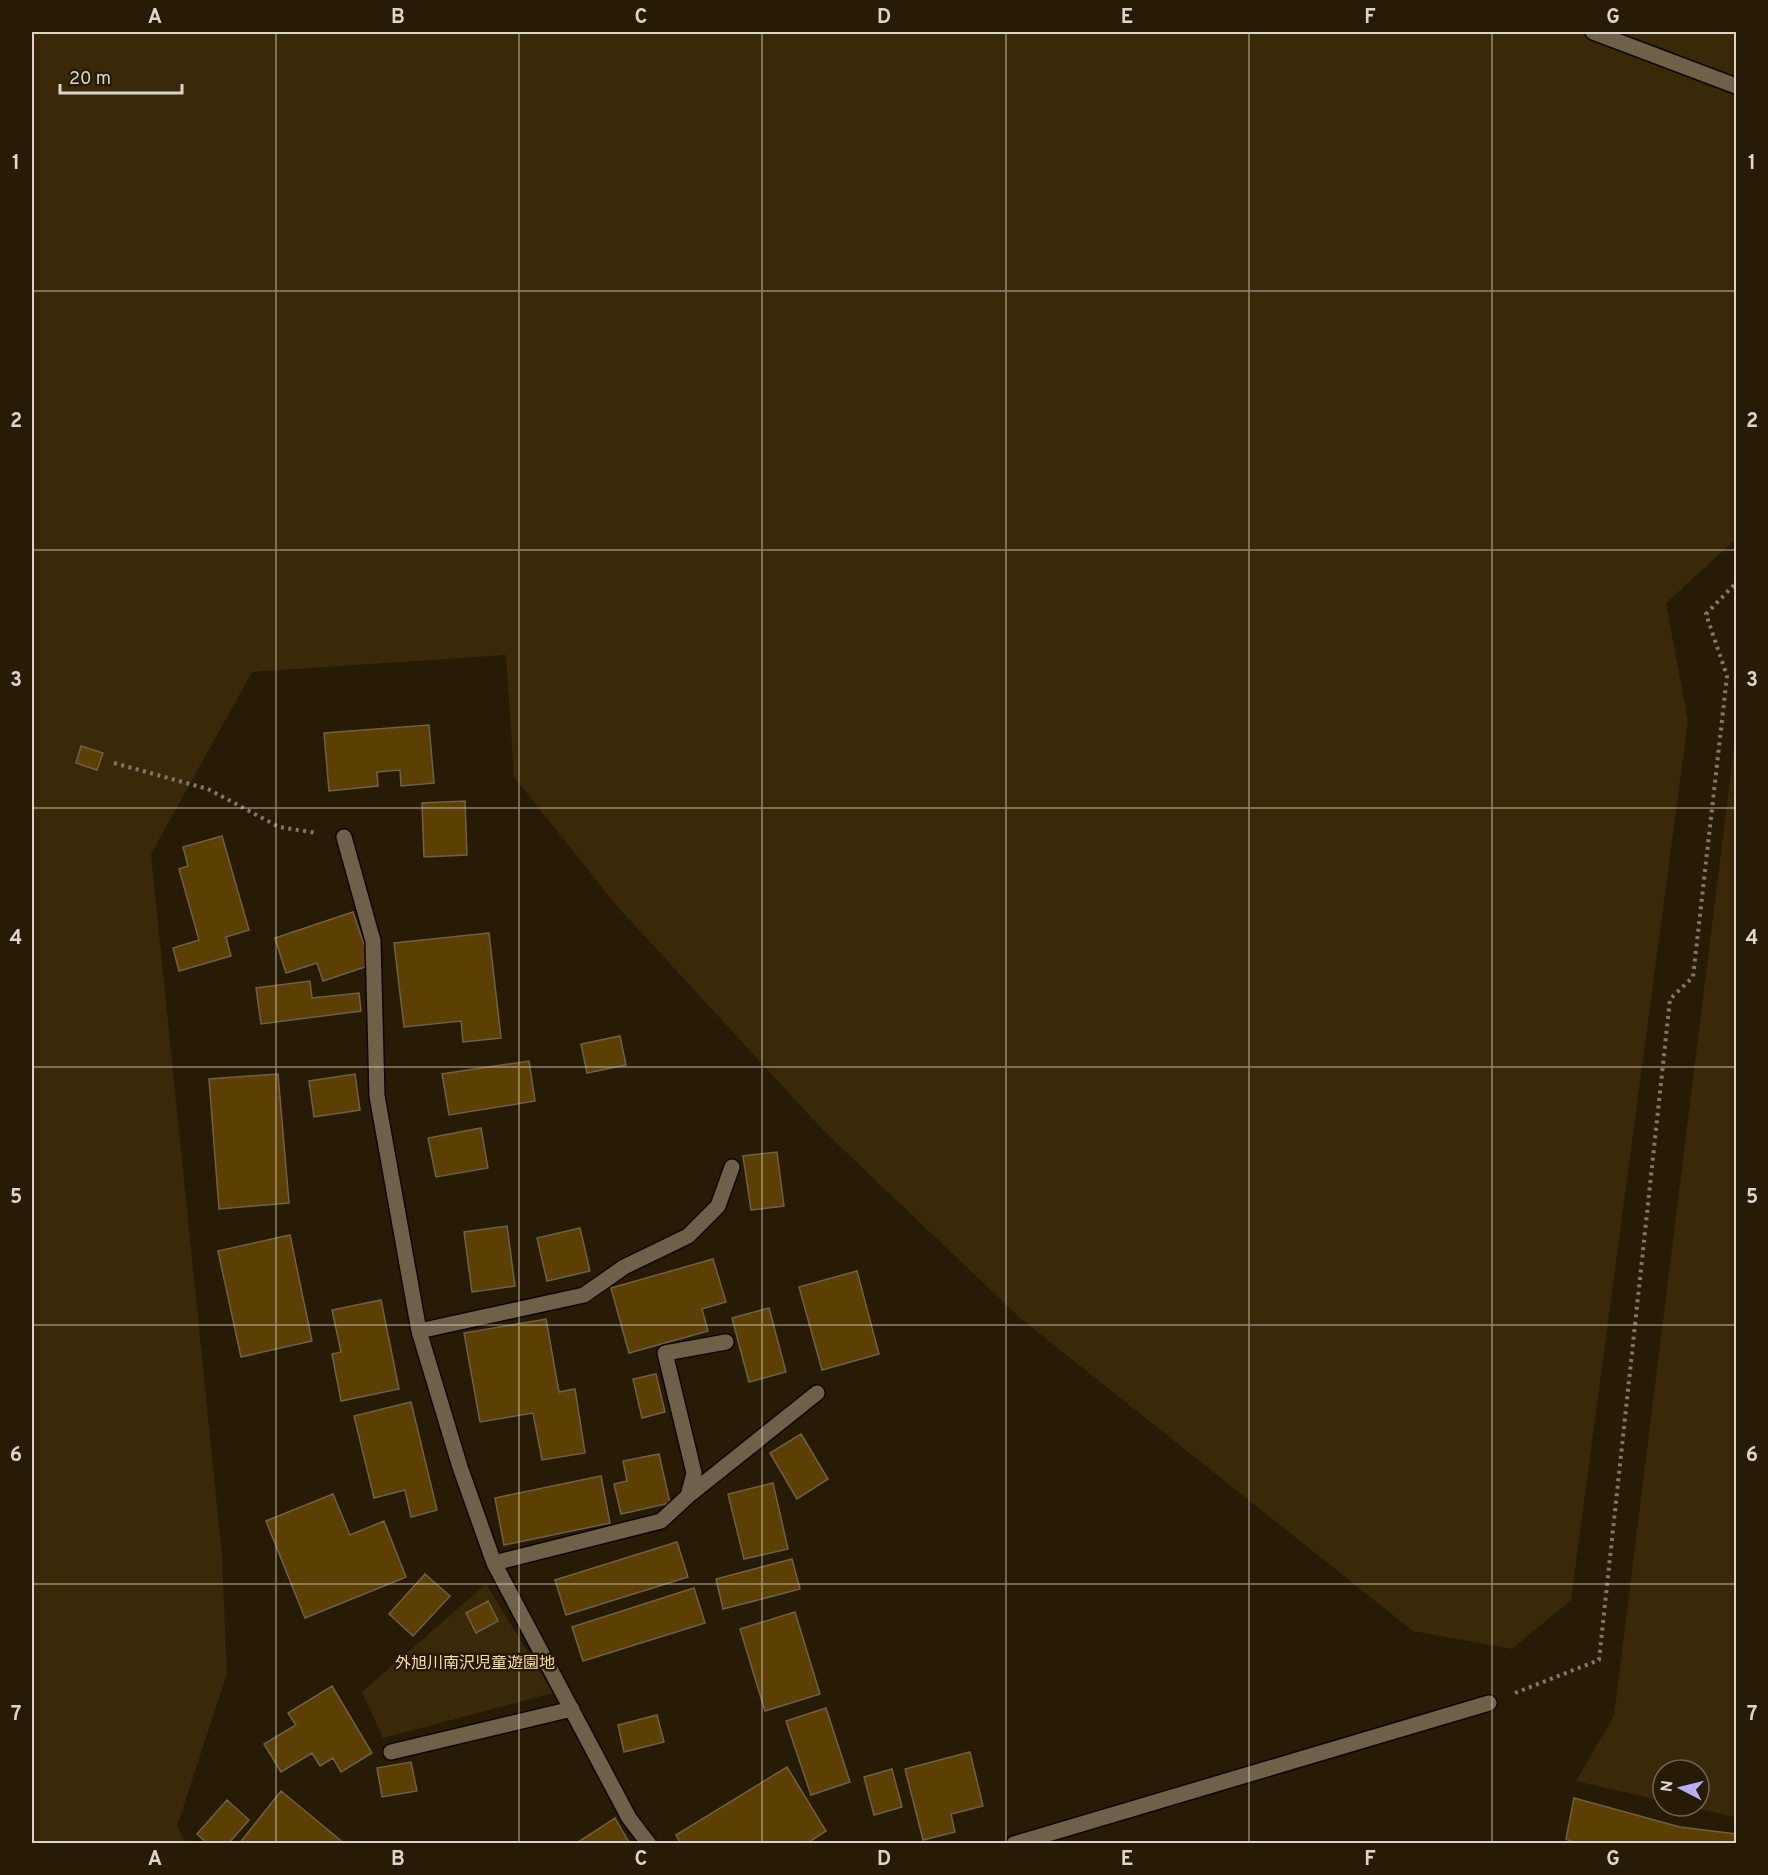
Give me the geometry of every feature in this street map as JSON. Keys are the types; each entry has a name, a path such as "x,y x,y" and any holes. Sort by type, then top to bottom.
{"street":[{"path":"1593,32 1737,86"},
{"path":"344,837 373,941 378,1096 419,1331 460,1467 494,1563 629,1818 649,1844"},
{"path":"419,1331 584,1295 624,1267 688,1236 718,1206 732,1167"},
{"path":"688,1496 694,1473 665,1353 726,1342"},
{"path":"494,1563 661,1521 688,1496 817,1393"},
{"path":"1014,1844 1489,1703"},
{"path":"391,1752 572,1709"}],"path":[{"path":"1489,1703 1599,1660 1670,999 1693,977 1727,676 1706,614 1737,583"},
{"path":"114,763 208,789 279,827 344,837"}],"green space":[{"path":"32,32 1736,32 1736,539 1666,603 1688,721 1571,1600 1512,1649 1413,1631 1020,1318 824,1131 616,905 514,777 506,655 252,672 151,854 222,1555 227,1674 177,1826 186,1843 32,1844"},
{"path":"1736,732 1736,1817 1711,1812 1711,1758 1651,1758 1651,1798 1576,1781 1614,1716"},
{"name":"外旭川南沢児童遊園地","path":"486,1584 553,1693 383,1738 362,1692"}],"building":[{"path":"429,725 434,783 401,786 400,770 377,772 378,786 329,791 324,733"},
{"path":"81,746 103,753 97,770 76,763"},
{"path":"465,801 467,855 424,857 422,803"},
{"path":"222,836 249,930 226,937 231,956 179,971 173,948 199,940 179,869 188,866 183,847"},
{"path":"353,912 371,965 323,981 317,963 286,973 275,938"},
{"path":"489,933 501,1038 463,1042 461,1021 404,1027 394,943"},
{"path":"310,981 312,998 359,993 361,1011 261,1024 256,988"},
{"path":"620,1036 626,1065 587,1073 581,1044"},
{"path":"529,1061 535,1101 449,1115 442,1074"},
{"path":"278,1074 289,1203 219,1209 209,1079"},
{"path":"355,1074 360,1110 314,1117 309,1081"},
{"path":"481,1128 488,1168 436,1177 428,1138"},
{"path":"777,1152 784,1206 751,1210 743,1156"},
{"path":"507,1226 515,1286 472,1292 464,1232"},
{"path":"580,1228 590,1271 547,1281 537,1238"},
{"path":"290,1235 312,1341 241,1357 218,1251"},
{"path":"713,1259 726,1302 702,1309 708,1331 629,1353 611,1288"},
{"path":"857,1271 879,1354 822,1370 799,1287"},
{"path":"381,1300 399,1389 341,1401 332,1354 341,1352 332,1310"},
{"path":"769,1308 786,1372 749,1382 732,1318"},
{"path":"546,1319 559,1392 575,1389 585,1453 542,1460 533,1413 480,1422 464,1333"},
{"path":"656,1374 665,1412 642,1418 633,1379"},
{"path":"411,1402 437,1510 411,1517 405,1490 374,1498 354,1416"},
{"path":"801,1434 828,1479 797,1499 770,1453"},
{"path":"659,1454 670,1503 621,1514 614,1484 627,1481 623,1461"},
{"path":"601,1476 610,1523 504,1545 495,1498"},
{"path":"773,1483 788,1549 744,1559 728,1494"},
{"path":"333,1494 350,1535 384,1521 406,1577 305,1618 266,1521"},
{"path":"677,1542 688,1577 566,1615 555,1580"},
{"path":"792,1559 800,1589 723,1609 716,1579"},
{"path":"425,1574 450,1596 413,1636 389,1614"},
{"path":"694,1588 705,1623 583,1661 572,1627"},
{"path":"488,1601 498,1621 476,1633 466,1613"},
{"path":"795,1612 820,1694 765,1711 740,1629"},
{"path":"332,1686 372,1753 341,1772 333,1758 320,1766 312,1753 281,1772 264,1744 296,1725 288,1713"},
{"path":"826,1708 850,1782 811,1795 786,1721"},
{"path":"657,1715 664,1742 624,1752 618,1725"},
{"path":"970,1752 983,1806 951,1814 955,1832 923,1840 905,1769"},
{"path":"411,1762 417,1791 382,1797 377,1768"},
{"path":"787,1767 826,1831 806,1844 681,1844 676,1835"},
{"path":"892,1769 902,1807 874,1815 864,1777"},
{"path":"281,1791 345,1844 239,1844"},
{"path":"1574,1798 1680,1827 1736,1834 1736,1844 1577,1844 1566,1839"},
{"path":"227,1800 249,1820 228,1844 208,1844 197,1834"},
{"path":"615,1818 630,1844 575,1844"}]}
